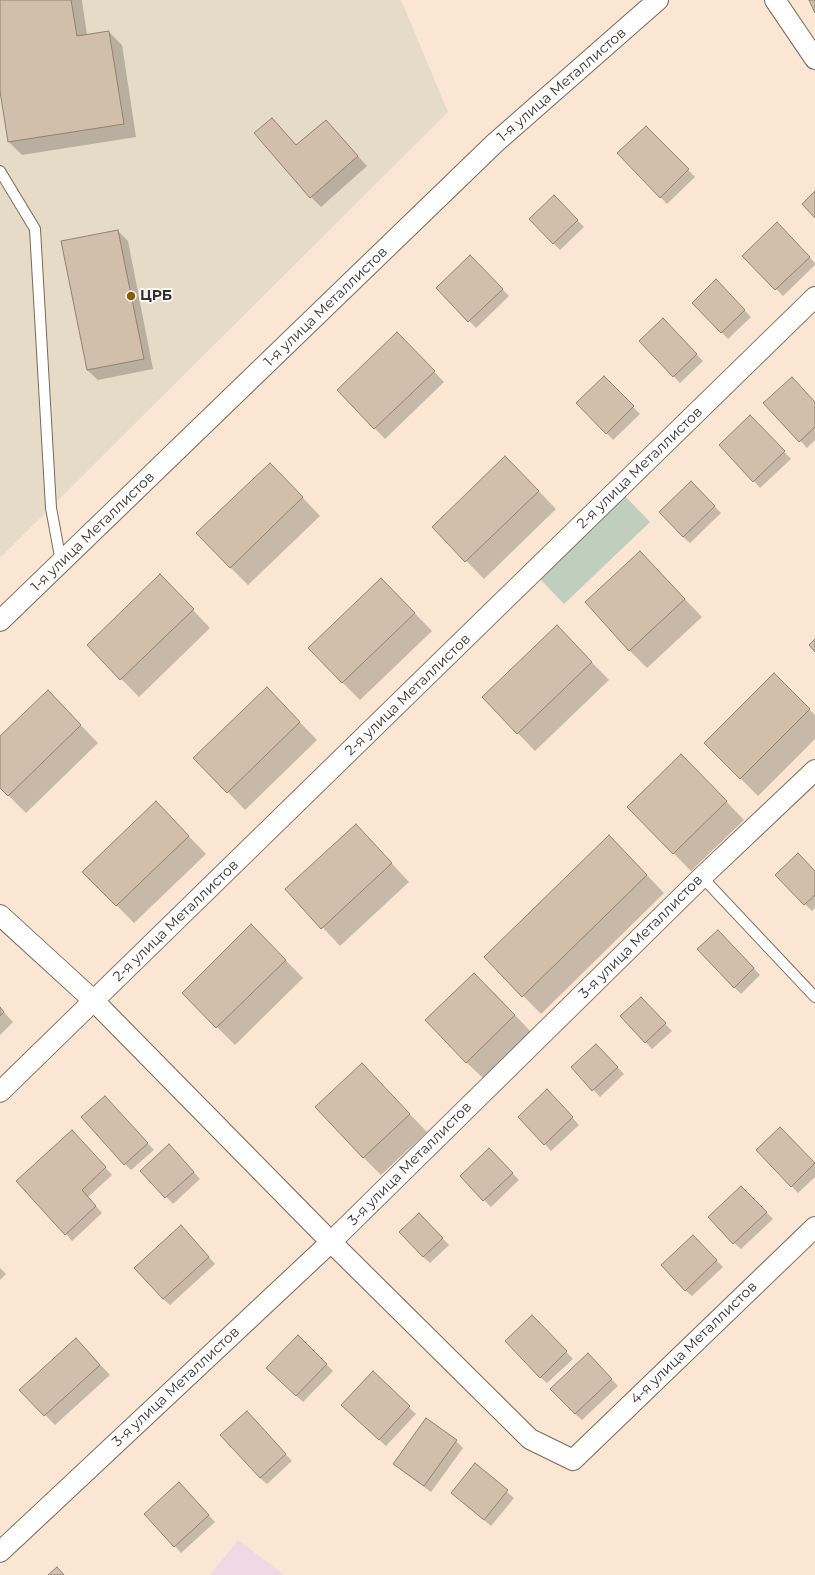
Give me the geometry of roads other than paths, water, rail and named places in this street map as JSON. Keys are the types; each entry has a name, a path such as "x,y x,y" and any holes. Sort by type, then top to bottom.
{"street":[{"name":"1-я улица Металлистов","path":"0,621 496,143 658,0"},
{"path":"775,0 815,59"},
{"name":"2-я улица Металлистов","path":"0,1092 815,297"},
{"name":"3-я улица Металлистов","path":"0,1552 331,1242 702,877 815,770"},
{"path":"0,915 94,1001 331,1242"},
{"name":"4-я улица Металлистов","path":"331,1242 530,1439 573,1460 815,1227"}],"lane":[{"path":"0,171 34,228 51,508 62,562"},
{"path":"702,877 815,997"}],"place":[{"name":"ЦРБ","path":"131,296"}]}
